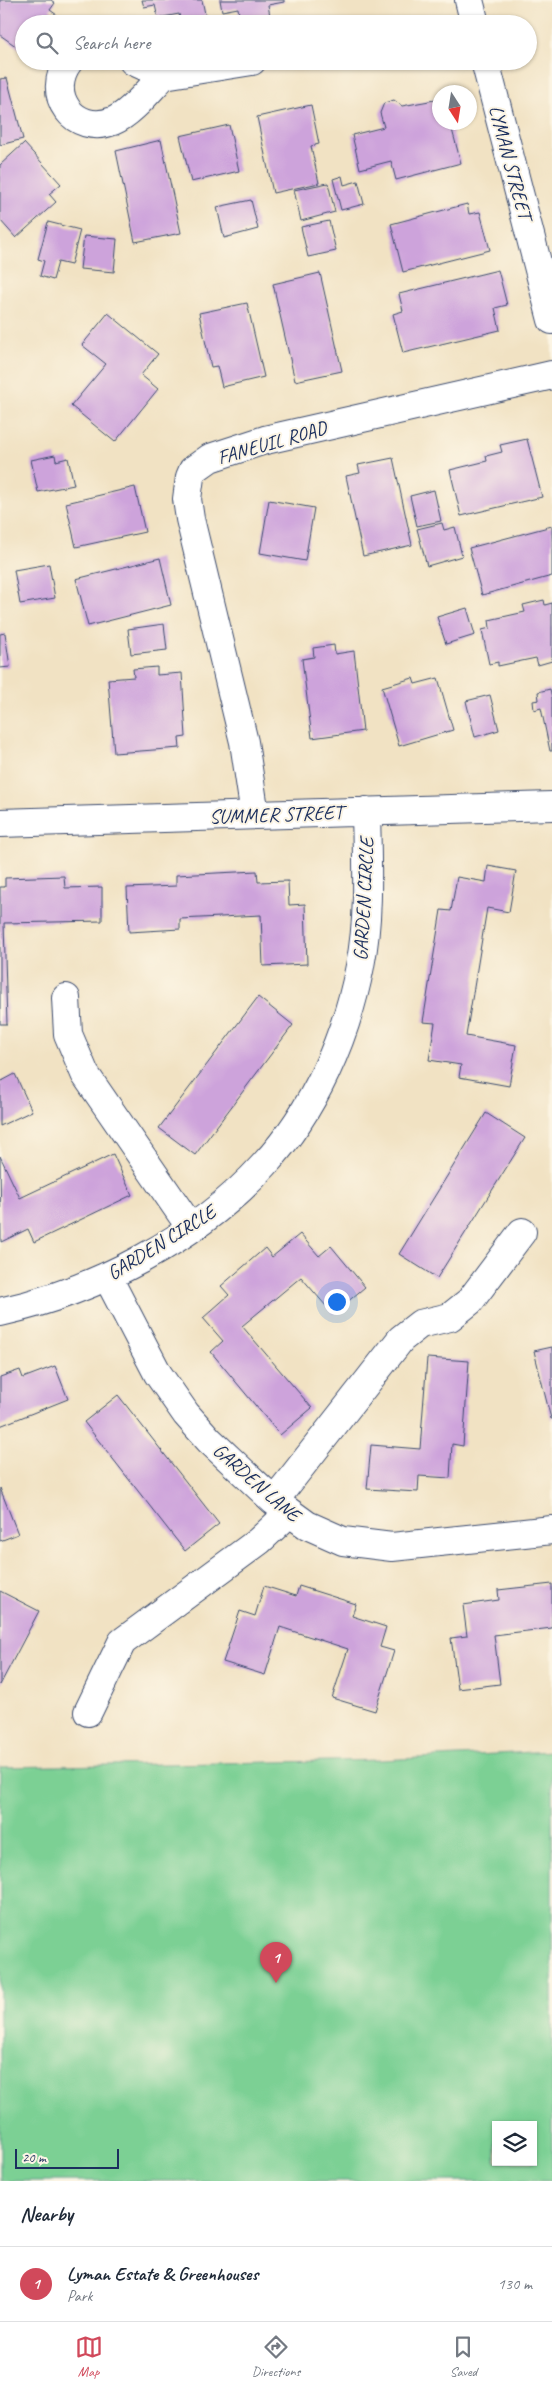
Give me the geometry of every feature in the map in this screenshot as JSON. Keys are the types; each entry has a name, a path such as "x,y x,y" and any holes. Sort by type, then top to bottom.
{"street":[{"path":"63,70 60,92 63,104 70,114 80,121 92,124 104,124 125,114 164,75"},
{"path":"153,70 164,75 195,70"},
{"name":"LYMAN STREET","path":"487,70 552,320"},
{"name":"FANEUIL ROAD","path":"255,815 244,742 190,519 187,487 193,470 210,458 264,440 552,375"},
{"name":"SUMMER STREET","path":"0,823 552,806"},
{"name":"GARDEN CIRCLE","path":"0,1312 60,1296 107,1276 191,1228 238,1191 265,1164 305,1109 328,1069 350,1006 360,965 366,902 366,812"},
{"path":"66,998 68,1034 85,1074 191,1228"},
{"path":"88,1712 122,1642 259,1541 401,1339 420,1324 450,1317 470,1301 522,1232"},
{"name":"GARDEN LANE","path":"107,1276 158,1374 172,1396 208,1440 282,1507 324,1534 343,1541 368,1546 416,1546 552,1530"}],"green space":[{"path":"552,1751 552,2181 0,2181 0,1767 381,1760"}],"building":[{"path":"0,0 51,0 55,3 50,10 57,15 15,15 15,46 0,35"},
{"path":"142,0 202,0 205,15 157,15 155,5 144,7"},
{"path":"220,0 284,0 284,2 268,5 270,15 239,15 238,8 222,11"},
{"path":"7,78 23,139 0,145 0,79"},
{"path":"394,100 402,106 432,100 432,130 452,130 461,163 396,180 391,161 360,169 352,135 384,127 380,113 384,103"},
{"path":"311,105 319,144 311,146 319,183 273,193 257,117"},
{"path":"229,125 239,171 191,182 180,136"},
{"path":"161,140 181,233 135,242 116,151"},
{"path":"24,143 61,184 49,194 56,202 16,238 0,220 0,165"},
{"path":"342,176 344,185 358,181 364,204 341,210 333,179"},
{"path":"328,183 335,212 301,221 294,190"},
{"path":"251,200 258,229 224,238 217,207"},
{"path":"467,204 469,214 480,212 490,250 403,272 391,224"},
{"path":"329,221 336,251 308,257 301,227"},
{"path":"48,222 80,230 71,265 58,262 53,280 40,276 44,261 38,259"},
{"path":"84,236 117,239 114,272 80,269"},
{"path":"498,270 507,305 495,308 500,330 403,353 393,314 403,311 399,294"},
{"path":"320,273 342,371 295,381 273,284"},
{"path":"247,303 264,377 222,387 217,366 211,367 199,313"},
{"path":"108,313 158,354 141,375 158,389 115,442 71,406 106,364 82,345"},
{"path":"527,439 542,497 461,516 450,470 487,461 486,456 502,452 500,445"},
{"path":"55,455 56,461 68,458 74,485 38,492 31,460"},
{"path":"393,458 412,545 363,556 346,476 360,473 358,465"},
{"path":"135,487 145,532 76,547 66,503"},
{"path":"434,490 441,521 417,526 410,496"},
{"path":"269,500 314,508 305,561 260,553"},
{"path":"442,523 444,530 455,527 462,556 427,566 417,529"},
{"path":"552,526 552,576 482,595 469,548"},
{"path":"160,558 171,605 88,626 76,579"},
{"path":"49,564 55,598 20,604 14,570"},
{"path":"544,600 545,605 552,603 552,661 538,665 536,658 498,666 498,662 489,664 482,630 490,628 489,620 525,612 523,605"},
{"path":"467,608 475,635 446,644 437,617"},
{"path":"164,624 167,650 131,654 128,629"},
{"path":"5,633 10,667 0,668 0,634"},
{"path":"334,645 335,654 354,651 363,731 312,738 302,659 314,657 313,648"},
{"path":"157,667 157,675 182,673 186,737 179,738 180,748 114,753 108,679 134,677 133,669"},
{"path":"413,678 415,684 438,678 453,730 399,746 382,687"},
{"path":"550,689 552,698 552,751 550,751 541,708 534,710 533,701 539,700 538,692"},
{"path":"490,695 499,730 475,737 466,701"},
{"path":"488,866 516,871 509,912 487,908 466,1036 516,1045 509,1086 459,1077 461,1065 429,1060 435,1023 423,1022 441,910 451,911 457,877 486,882"},
{"path":"257,871 258,882 288,881 289,905 305,904 307,964 263,966 261,915 180,919 180,929 129,932 127,888 176,886 176,875"},
{"path":"64,876 65,888 102,887 102,921 4,923 7,1024 0,1024 0,887 5,887 5,878"},
{"path":"258,997 293,1025 195,1155 159,1128"},
{"path":"15,1074 32,1111 0,1126 0,1082"},
{"path":"486,1113 525,1138 437,1278 399,1254"},
{"path":"113,1154 132,1195 34,1242 28,1229 1,1242 0,1156 20,1198"},
{"path":"300,1234 319,1256 331,1246 365,1287 333,1314 301,1277 242,1326 312,1408 280,1435 211,1352 223,1341 203,1318 229,1295 221,1286 265,1248 272,1257"},
{"path":"552,1347 552,1419 551,1419 534,1351"},
{"path":"427,1358 469,1361 463,1446 452,1444 450,1478 419,1476 418,1492 367,1489 371,1445 420,1449"},
{"path":"55,1366 68,1399 0,1426 0,1377 20,1370 23,1378"},
{"path":"118,1395 219,1524 185,1551 84,1422"},
{"path":"0,1488 18,1534 0,1541"},
{"path":"552,1584 552,1628 494,1635 500,1684 458,1689 451,1638 467,1636 463,1605 499,1600 498,1590"},
{"path":"264,1586 296,1596 299,1586 356,1604 352,1616 386,1627 380,1647 394,1651 375,1711 332,1698 348,1649 280,1627 265,1675 223,1662 240,1611 255,1616"},
{"path":"0,1591 39,1611 0,1685"}],"place":[{"name":"Lyman Estate & Greenhouses","path":"276,1983"}]}
